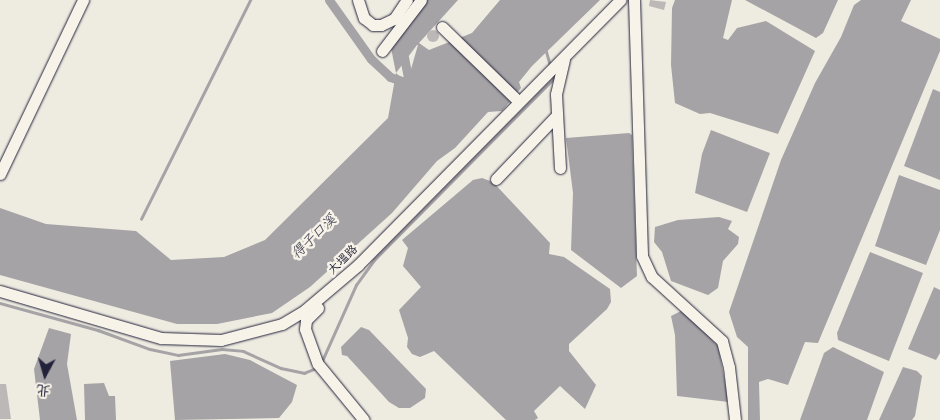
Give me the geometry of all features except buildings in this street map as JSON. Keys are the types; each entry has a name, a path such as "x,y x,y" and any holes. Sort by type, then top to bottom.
{"lane":[{"path":"0,174 83,0"},
{"path":"358,0 364,18 373,25 381,26 394,19 407,0"},
{"name":"大塭路","path":"0,291 161,338 196,342 250,334 282,324 330,291 518,101 565,58 620,0"},
{"path":"634,0 642,256 652,277 722,341 729,368 736,420"},
{"path":"382,51 420,2"},
{"path":"442,27 518,101"},
{"path":"560,168 556,94 565,58"},
{"path":"496,179 556,117"},
{"path":"330,291 306,320 305,329 326,377 364,420"}],"water":[{"name":"得子口溪","path":"425,0 458,0 419,43 429,50 472,33 500,0 600,0 532,66 519,82 521,88 502,111 488,112 455,148 437,161 392,213 310,287 272,313 217,324 177,324 0,275 0,208 46,224 136,231 171,260 224,257 265,240 388,118 396,73 391,48","holes":["418,45 407,83 396,73"]},
{"path":"675,0 732,0 723,38 728,40 737,28 766,21 815,51 778,134 710,113 700,114 675,103 671,65 672,8"},
{"path":"745,0 838,0 823,33 816,38"},
{"path":"861,0 911,0 901,21 940,39 940,51 818,343 805,342 788,385 768,379 759,382 760,420 748,420 748,347 737,337 729,312 781,160 815,83 841,37 854,5"},
{"path":"933,89 940,92 940,180 904,166"},
{"path":"711,130 770,153 747,212 695,193 702,154"},
{"path":"629,133 632,135 637,276 621,288 571,250 573,193 566,138"},
{"path":"899,175 940,190 940,230 926,265 875,246"},
{"path":"482,178 493,182 550,243 549,254 564,257 610,289 611,302 607,309 569,344 569,351 596,385 585,409 560,386 534,411 538,418 535,420 506,420 434,351 420,357 412,354 407,347 408,338 399,310 421,287 403,266 408,248 402,240 473,180"},
{"path":"719,217 732,221 728,229 739,237 738,244 723,261 718,288 708,295 671,281 662,252 654,242 655,227 678,220"},
{"path":"870,252 923,273 889,361 838,340 837,333"},
{"path":"934,287 940,290 940,353 936,360 908,349"},
{"path":"683,310 718,346 729,402 677,396 675,335 671,316"},
{"path":"361,327 369,330 426,389 425,398 410,408 399,408 389,402 347,356 342,355 341,347"},
{"path":"49,328 71,334 67,364 77,420 40,420 34,369"},
{"path":"833,347 884,372 867,420 800,420 824,353"},
{"path":"225,354 250,360 297,385 292,402 279,418 175,420 170,361"},
{"path":"903,367 917,371 922,376 915,416 912,420 879,420"},
{"path":"104,383 109,396 115,396 116,420 85,420 84,384"}],"waterway":[{"path":"141,219 250,0"},
{"path":"329,0 371,59 390,77 405,82"},
{"path":"546,50 550,64"},
{"path":"403,52 411,93"},
{"path":"322,361 356,285 374,260 554,78"},
{"path":"0,303 98,330 150,349 178,355 222,349 243,351 281,368 304,373 314,369"}]}
